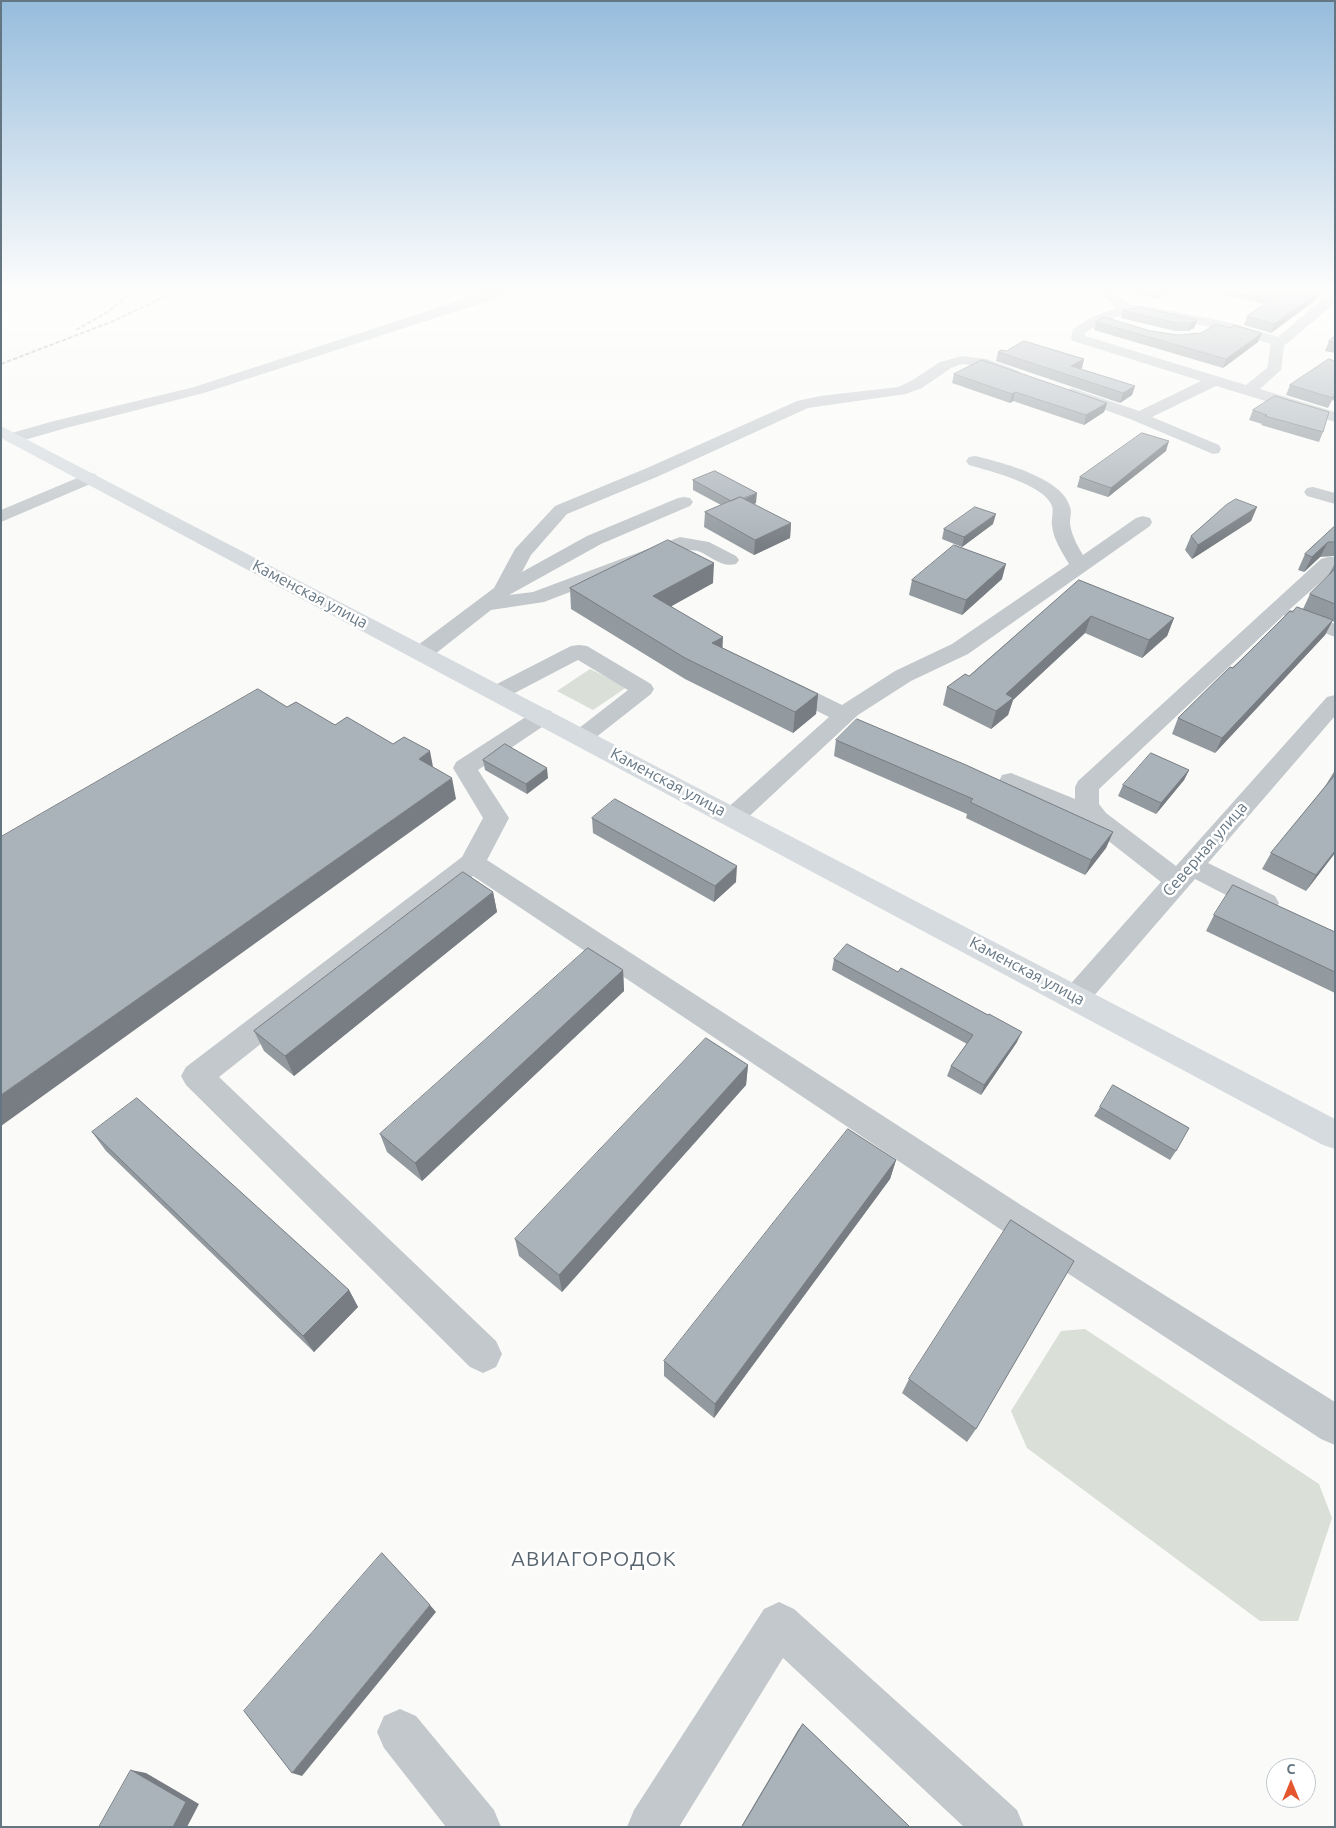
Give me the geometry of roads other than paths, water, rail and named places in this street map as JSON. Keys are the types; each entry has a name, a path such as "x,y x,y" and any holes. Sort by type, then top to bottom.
{"main road":[{"name":"Каменская улица","path":"8,435 1335,1135"}],"street":[{"path":"8,435 199,390 238,377"},
{"path":"502,591 522,554 542,529 561,510 785,414 808,401 860,397 904,390 925,377"},
{"path":"1206,377 1335,417"},
{"path":"1248,390 1265,377"},
{"path":"1136,416 1140,417 1215,380"},
{"path":"1055,388 1136,416 1212,449"},
{"path":"975,461 1029,480 1051,492 1061,506 1061,523 1066,544 1080,566"},
{"path":"1,518 89,478"},
{"path":"1313,492 1335,499"},
{"path":"422,653 502,591 594,540 684,502"},
{"path":"733,817 844,715 903,676 960,649 1143,522"},
{"path":"486,604 537,598 680,543 702,546 729,560"},
{"path":"1097,819 1087,805 1087,787 1328,563 1335,563"},
{"path":"1280,608 1335,631"},
{"path":"498,693 580,651 643,689 582,737"},
{"path":"769,678 844,715"},
{"name":"Северная улица","path":"1076,997 1335,702"},
{"path":"483,1354 197,1076 472,863 496,818 465,768 543,716"},
{"path":"1011,781 1097,819 1184,873 1284,912"},
{"path":"472,863 1009,1216 1335,1424"},
{"path":"651,1827 778,1624 1000,1827"},
{"path":"400,1732 477,1827"}],"district":[{"name":"АВИАГОРОДОК","path":"594,1559"}]}
